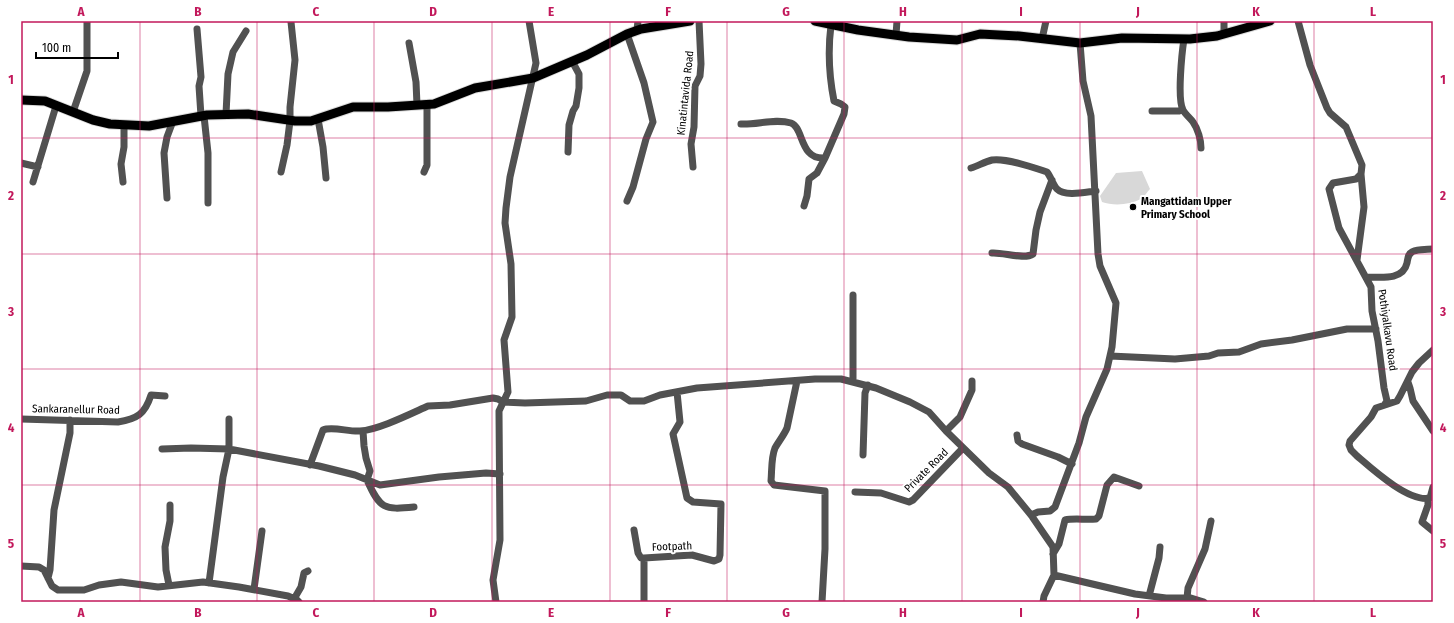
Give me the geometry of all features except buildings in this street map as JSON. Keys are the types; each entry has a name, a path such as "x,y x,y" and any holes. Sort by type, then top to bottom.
{"main road":[{"path":"21,100 44,101 92,120 110,124 149,126 202,116 226,114 248,114 290,121 311,121 353,108 388,108 434,104 475,88 533,78 627,34 638,26 690,21"},
{"path":"815,21 836,24 858,30 957,40 980,34 1080,42 1122,38 1184,39 1217,36 1270,21"}],"street":[{"path":"73,112 87,71 87,21"},
{"path":"496,602 494,580 500,540 499,411 508,392 504,340 512,317 511,264 505,223 510,177 536,63 529,21"},
{"name":"Kinatintavida Road","path":"693,167 691,144 694,127 695,86 700,76 701,64 699,21"},
{"path":"896,35 898,21"},
{"path":"1042,39 1046,21"},
{"path":"1224,21 1224,34"},
{"path":"1298,21 1310,64 1327,108 1350,133 1362,165 1361,174 1364,207 1357,260"},
{"path":"281,172 287,145 296,60 291,22"},
{"path":"804,206 808,196 809,179 817,173 844,114 845,107 834,101 832,89 829,42 836,24"},
{"path":"197,29 201,77 199,86 208,153 208,203"},
{"path":"226,114 228,74 233,52 246,31"},
{"path":"627,34 644,82 653,122 646,139 635,180 627,200"},
{"path":"1184,39 1181,72 1182,110 1194,124 1201,143 1201,148"},
{"path":"1031,515 1038,512 1053,510 1061,493 1072,464 1086,416 1107,369 1110,356 1116,303 1100,266 1091,116 1084,81 1080,42"},
{"path":"409,43 416,82 417,105"},
{"path":"568,152 569,125 576,106 579,88 579,74 572,61"},
{"path":"424,172 427,165 427,105"},
{"path":"33,182 51,118 56,106"},
{"path":"1152,111 1182,110"},
{"path":"318,119 326,178"},
{"path":"167,198 164,153 167,137 173,121"},
{"path":"741,124 764,121 792,123 796,126 802,142 810,154 819,159 825,158"},
{"path":"123,182 121,164 124,146 124,125"},
{"path":"971,168 991,160 1016,163 1047,172 1059,191 1077,194 1096,191"},
{"path":"21,163 38,167"},
{"name":"Pothiyalkavu Road","path":"1361,174 1353,180 1332,183 1329,189 1339,228 1371,287 1372,311 1387,401 1385,404"},
{"path":"992,253 1023,256 1031,256 1034,254 1036,230 1040,212 1052,180"},
{"path":"1366,277 1381,278 1399,274 1405,268 1409,254 1412,251 1433,248"},
{"path":"853,295 853,382"},
{"path":"1110,356 1175,358 1209,356 1218,353 1238,352 1261,344 1292,340 1347,329 1376,329"},
{"path":"1428,498 1410,494 1399,489 1367,465 1349,448 1350,441 1371,417 1376,408 1397,401 1412,372 1433,350"},
{"path":"310,465 323,430 328,428 344,431 363,431 372,429 428,406 450,405 493,398 498,398 503,402 525,403 586,401 607,396 622,395 630,401 644,401 660,395 697,388 841,379 868,386 910,402 929,412 989,473 1008,487 1031,515 1053,547 1054,575 1044,596 1043,602"},
{"path":"797,381 785,435 775,448 772,459 771,481 774,485 825,491 825,549 822,602"},
{"path":"946,430 960,416 972,390 972,381"},
{"path":"1408,382 1413,402 1433,431"},
{"path":"864,455 865,393 868,386"},
{"name":"Footpath","path":"644,558 692,555 714,561 719,559 720,555 721,504 693,502 687,498 673,434 680,422 677,392"},
{"name":"Sankaranellur Road","path":"21,419 118,422 131,420 138,417 151,395 165,396"},
{"path":"209,583 223,477 229,449 229,419"},
{"path":"48,578 50,570 54,510 70,433 70,420"},
{"path":"363,431 366,458 370,470 367,480 375,496 387,508 394,509 414,507"},
{"path":"1017,435 1018,440 1022,444 1058,457 1072,464"},
{"name":"Private Road","path":"855,492 881,492 909,502 963,448"},
{"path":"162,449 229,449 355,475 380,485 438,477 486,473 500,474"},
{"path":"1053,554 1059,544 1065,520 1070,518 1082,520 1096,519 1099,516 1107,485 1114,476 1139,486"},
{"path":"1433,487 1431,496 1428,498 1428,505 1422,522 1433,531"},
{"path":"169,585 166,570 165,547 170,521 170,505"},
{"path":"1186,598 1188,588 1205,548 1211,521"},
{"path":"634,530 638,553 641,558 644,558 644,602"},
{"path":"254,589 262,531"},
{"path":"1148,596 1159,558 1160,547"},
{"path":"21,566 39,567 44,570 52,586 58,590 84,590 99,585 121,582 158,587 209,583 254,589 288,596 296,600 304,573 308,571"},
{"path":"1054,575 1135,594 1166,598 1198,599 1204,602"}],"shaded area":[{"path":"1142,171 1150,189 1141,199 1132,203 1122,204 1102,202 1100,196 1116,173"}],"place":[{"name":"Mangattidam Upper Primary School","path":"1133,207"}]}
